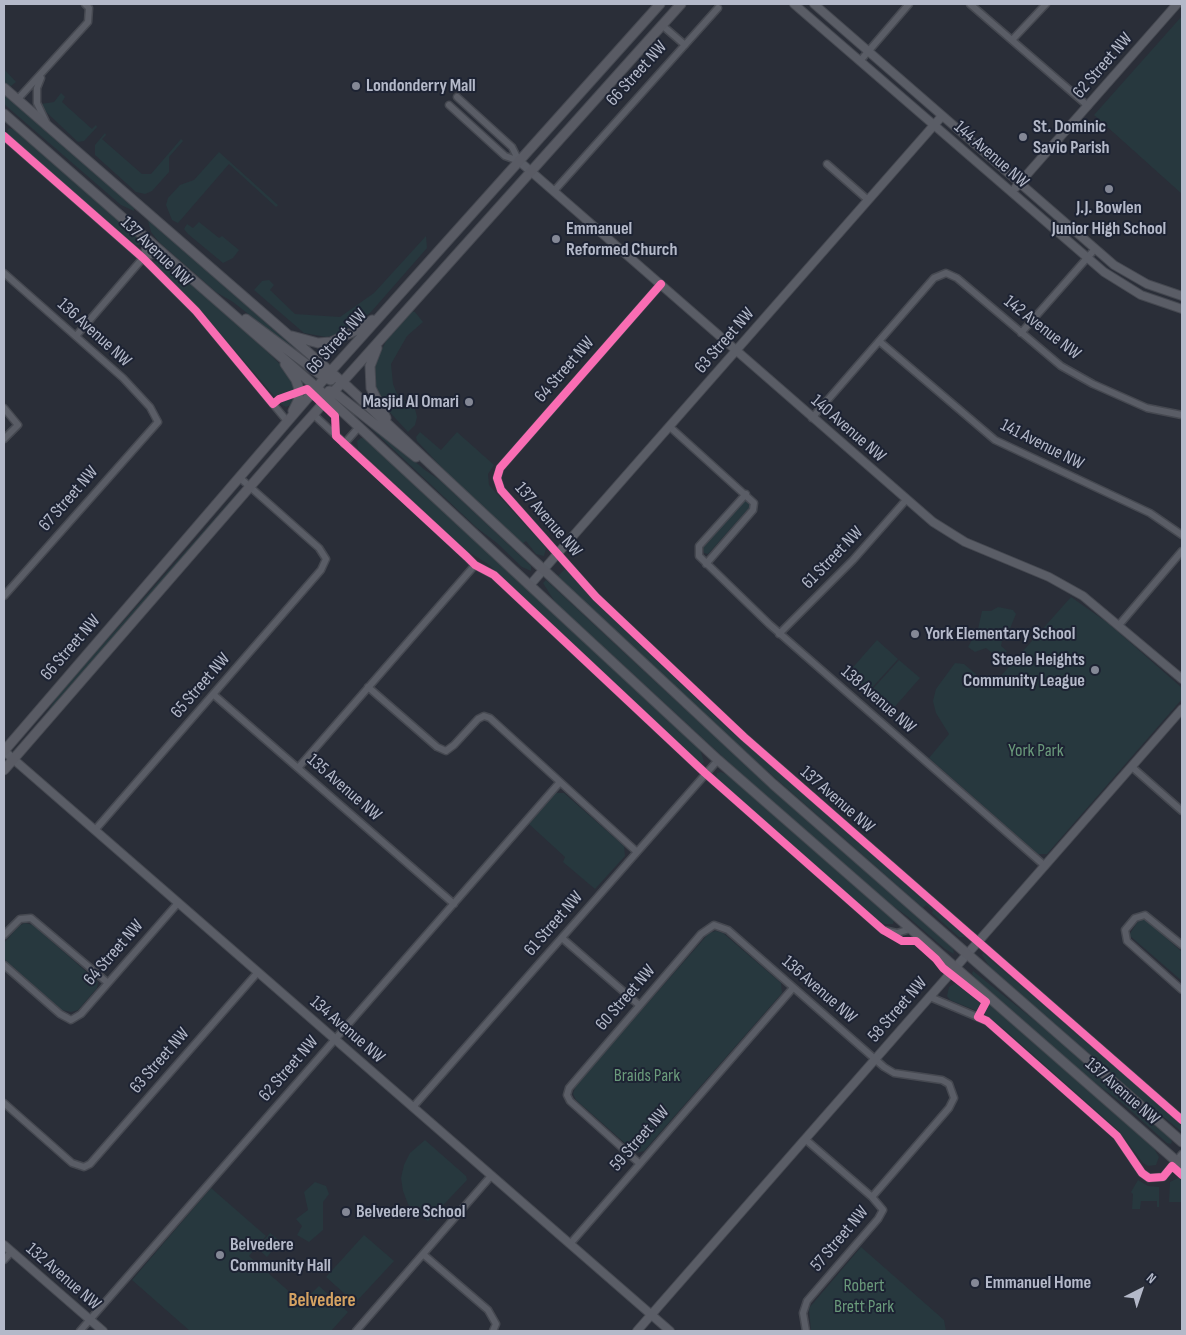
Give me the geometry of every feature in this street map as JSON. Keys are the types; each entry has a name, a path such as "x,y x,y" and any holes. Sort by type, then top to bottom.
{"main road":[{"name":"66 Street NW","path":"4,751 328,375 660,4"},
{"name":"66 Street NW","path":"4,770 331,395 681,4"},
{"name":"137 Avenue NW","path":"4,88 289,336 328,375"},
{"name":"137 Avenue NW","path":"5,116 317,388 331,395 359,427 718,760 955,968 1180,1160"},
{"path":"217,300 342,383"},
{"path":"289,336 318,343 331,342 358,330 385,312"},
{"path":"382,339 370,366 371,388 393,429"},
{"path":"276,352 296,380 299,389 298,400 289,420"},
{"name":"137 Avenue NW","path":"342,383 773,784 1182,1142"},
{"path":"331,395 435,469"}],"street":[{"path":"17,100 88,22 89,8 85,4"},
{"name":"144 Avenue NW","path":"794,4 1087,259 1134,291 1182,309"},
{"name":"144 Avenue NW","path":"814,4 1095,249 1136,278 1182,296"},
{"path":"860,61 909,4"},
{"path":"970,4 1088,106"},
{"path":"1012,40 1046,4"},
{"name":"62 Street NW","path":"1012,193 1177,4"},
{"name":"66 Street NW","path":"554,191 718,8"},
{"name":"66 Street NW","path":"662,26 684,45"},
{"name":"137 Avenue NW","path":"43,73 37,88 36,103 49,128"},
{"name":"140 Avenue NW","path":"457,97 512,147 519,162"},
{"name":"140 Avenue NW","path":"450,105 505,156 519,162 554,191 933,522 965,542 1038,572 1072,589 1098,606 1182,679"},
{"name":"63 Street NW","path":"530,585 942,116"},
{"name":"137 Avenue NW","path":"4,136 143,258 196,311 289,420"},
{"path":"827,164 868,200"},
{"path":"76,336 143,258 148,239"},
{"path":"1021,333 1095,249"},
{"path":"143,258 162,251"},
{"name":"142 Avenue NW","path":"879,341 934,278 946,273 957,278 1056,363 1093,384 1147,408 1182,414"},
{"name":"136 Avenue NW","path":"4,275 123,378 150,407 158,422"},
{"name":"64 Street NW","path":"497,478 500,468 661,284"},
{"path":"812,418 879,341"},
{"name":"141 Avenue NW","path":"879,341 995,440 1150,513 1182,535"},
{"path":"4,408 18,425 4,439"},
{"path":"314,415 475,565 488,569 705,773 883,930 898,933 910,929"},
{"name":"67 Street NW","path":"4,596 158,422"},
{"path":"344,444 359,427"},
{"path":"670,427 754,503 753,510 706,564"},
{"path":"240,478 250,487"},
{"name":"137 Avenue NW","path":"497,478 502,490 601,603 739,733 1182,1120"},
{"name":"65 Street NW","path":"95,830 321,570 326,559 319,548 250,487"},
{"name":"138 Avenue NW","path":"746,494 697,551 699,556 780,634 1045,866"},
{"name":"61 Street NW","path":"780,634 853,560 906,500"},
{"path":"1119,625 1182,552"},
{"path":"298,768 475,565"},
{"path":"368,687 436,747 446,751 478,719 484,716 498,722 637,852"},
{"name":"135 Avenue NW","path":"214,695 454,904"},
{"name":"58 Street NW","path":"637,1331 1182,709"},
{"name":"134 Avenue NW","path":"4,751 670,1331"},
{"name":"61 Street NW","path":"413,1107 718,760"},
{"path":"1132,767 1182,811"},
{"name":"62 Street NW","path":"80,1331 560,782"},
{"name":"64 Street NW","path":"4,965 60,1014 71,1020 81,1014 178,903"},
{"path":"1182,945 1145,915 1135,918 1125,933 1130,944 1182,990"},
{"path":"4,935 20,919 31,918 108,984"},
{"name":"136 Avenue NW","path":"714,925 728,930 875,1059 894,1073 942,1080 949,1084 954,1098"},
{"name":"60 Street NW","path":"639,1163 577,1108 567,1095 574,1080 701,934 714,925"},
{"path":"562,938 639,1005"},
{"name":"63 Street NW","path":"4,1103 72,1163 84,1168 90,1164 258,972"},
{"name":"59 Street NW","path":"570,1244 794,988"},
{"name":"137 Avenue NW","path":"930,996 987,1021 1117,1136 1142,1173 1149,1178 1163,1177 1180,1160"},
{"name":"57 Street NW","path":"806,1331 804,1307 882,1214 882,1210 872,1197 950,1108 954,1098"},
{"path":"805,1139 872,1197"},
{"path":"356,1331 491,1176"},
{"name":"132 Avenue NW","path":"4,1245 103,1331"},
{"path":"4,1260 11,1252"},
{"path":"424,1254 488,1310 496,1324 493,1331"}],"green space":[{"path":"1182,16 1182,194 1094,115"},
{"path":"4,69 16,82 11,86 4,82"},
{"path":"61,93 65,97 62,102 92,129 96,125 97,127 84,141 78,142 44,110 41,104 54,102"},
{"path":"4,94 134,207 134,211 121,205 4,104"},
{"path":"9,128 15,130 137,236 142,245 136,245 9,136 7,131"},
{"path":"105,133 106,135 102,139 142,174 151,174 181,139 183,141 169,157 169,172 152,191 145,194 136,192 95,155 95,145"},
{"path":"219,152 278,205 276,207 229,164 178,223 172,220 166,205 168,198 180,185 194,180"},
{"path":"148,221 151,221 318,369 233,302 216,292 159,242 151,232"},
{"path":"199,222 219,238 222,236 239,250 233,258 223,263 184,229 187,224 193,228"},
{"path":"426,236 427,248 371,312 350,329 337,335 326,337 304,333 254,290 262,281 269,280 274,285 270,290 295,314 340,317 374,293"},
{"path":"157,260 180,278 183,275 239,324 287,371 296,390 293,404 286,407 281,404 202,312 156,265 154,262"},
{"path":"411,311 415,312 423,322 407,336 391,364 393,384 397,394 415,409 417,417 415,425 408,432 384,406 378,395 374,376 375,364 386,341"},
{"path":"342,401 425,470 441,481 531,566 531,571 522,567 497,543 477,528"},
{"path":"420,432 441,450 457,432 494,465 488,474 489,485 546,548 544,556 536,554 526,541 522,544 447,473 417,441 416,437"},
{"path":"365,438 700,749 704,762 702,764 488,564 467,551 358,449 357,441"},
{"path":"239,491 241,492 44,717 58,695"},
{"path":"746,501 749,503 749,508 708,554 704,553 703,548 742,503"},
{"path":"565,569 593,600 727,728 965,937 959,937 932,913 933,911 926,905 923,908 732,740 562,582 558,576"},
{"path":"546,580 687,711 937,933 953,949 954,954 945,949 907,916 879,896 748,780 555,602 543,583"},
{"name":"York Park","path":"1071,597 1108,623 1182,688 1182,699 1047,854 1038,854 929,758 949,734 936,713 933,701 936,689 955,663 964,664 991,687"},
{"path":"998,607 1013,610 1016,614 1006,638 1002,641 1001,646 1007,651 1000,659 986,648 975,652 968,647 978,629 982,611 991,611"},
{"path":"877,640 898,659 869,691 848,673"},
{"path":"899,660 920,678 891,711 870,692"},
{"path":"721,772 730,776 894,920 893,924 884,924 876,918 716,778 717,773"},
{"path":"556,793 564,793 624,846 625,856 595,889 563,862 565,857 529,824"},
{"path":"1145,919 1182,952 1182,981 1129,935 1139,920"},
{"path":"25,923 33,925 98,982 97,988 78,1010 71,1012 62,1010 4,959 4,943 19,926"},
{"name":"Braids Park","path":"716,931 723,933 781,983 782,993 644,1151 636,1153 576,1100 573,1094 576,1085 709,933"},
{"path":"983,953 1182,1126 1182,1132 1158,1114 989,966 982,955"},
{"path":"973,971 1068,1047 1161,1129 1172,1141 1171,1144 1167,1143 1122,1103 1083,1074 977,981 972,974"},
{"path":"959,981 990,1004 1153,1147 1159,1157 1156,1165 1148,1166 1143,1163 1119,1131 1004,1029 984,1014 950,1000 947,996 949,987"},
{"path":"425,1140 466,1176 467,1180 428,1221 417,1214 408,1204 401,1178 404,1165 410,1153"},
{"path":"1182,1176 1182,1202 1169,1202 1170,1182"},
{"path":"1138,1180 1148,1186 1159,1187 1159,1207 1157,1207 1157,1201 1141,1201 1140,1209 1132,1209 1133,1194 1131,1192"},
{"path":"315,1182 326,1186 329,1194 323,1202 323,1230 309,1242 297,1235 302,1226 296,1219 308,1210 304,1192"},
{"path":"211,1188 266,1236 249,1256 302,1303 319,1286 348,1312 332,1330 334,1331 190,1331 132,1280"},
{"path":"270,1233 280,1241 267,1257 257,1248"},
{"path":"364,1235 394,1261 355,1303 326,1277"},
{"name":"Robert Brett Park","path":"861,1247 944,1320 946,1331 811,1331 809,1308"}],"cycle path":[{"path":"4,136 143,258 196,311 273,404 279,399 307,389 335,416 336,436 475,565 494,575 705,773 883,930 902,941 916,941 943,968 986,1002 978,1017 987,1021 1117,1136 1142,1173 1149,1178 1163,1177 1172,1166 1182,1175"},
{"path":"661,284 500,468 497,478 501,490 596,597 744,737 1182,1120"}],"place":[{"name":"Londonderry Mall","path":"356,86"},
{"name":"St. Dominic Savio Parish","path":"1023,137"},
{"name":"J.J. Bowlen Junior High School","path":"1109,189"},
{"name":"Emmanuel Reformed Church","path":"556,239"},
{"name":"Masjid Al Omari","path":"469,402"},
{"name":"York Elementary School","path":"915,634"},
{"name":"Steele Heights Community League","path":"1095,670"},
{"name":"Belvedere School","path":"346,1212"},
{"name":"Belvedere Community Hall","path":"220,1255"},
{"name":"Emmanuel Home","path":"975,1283"}],"district":[{"name":"Belvedere","path":"322,1301"}]}
